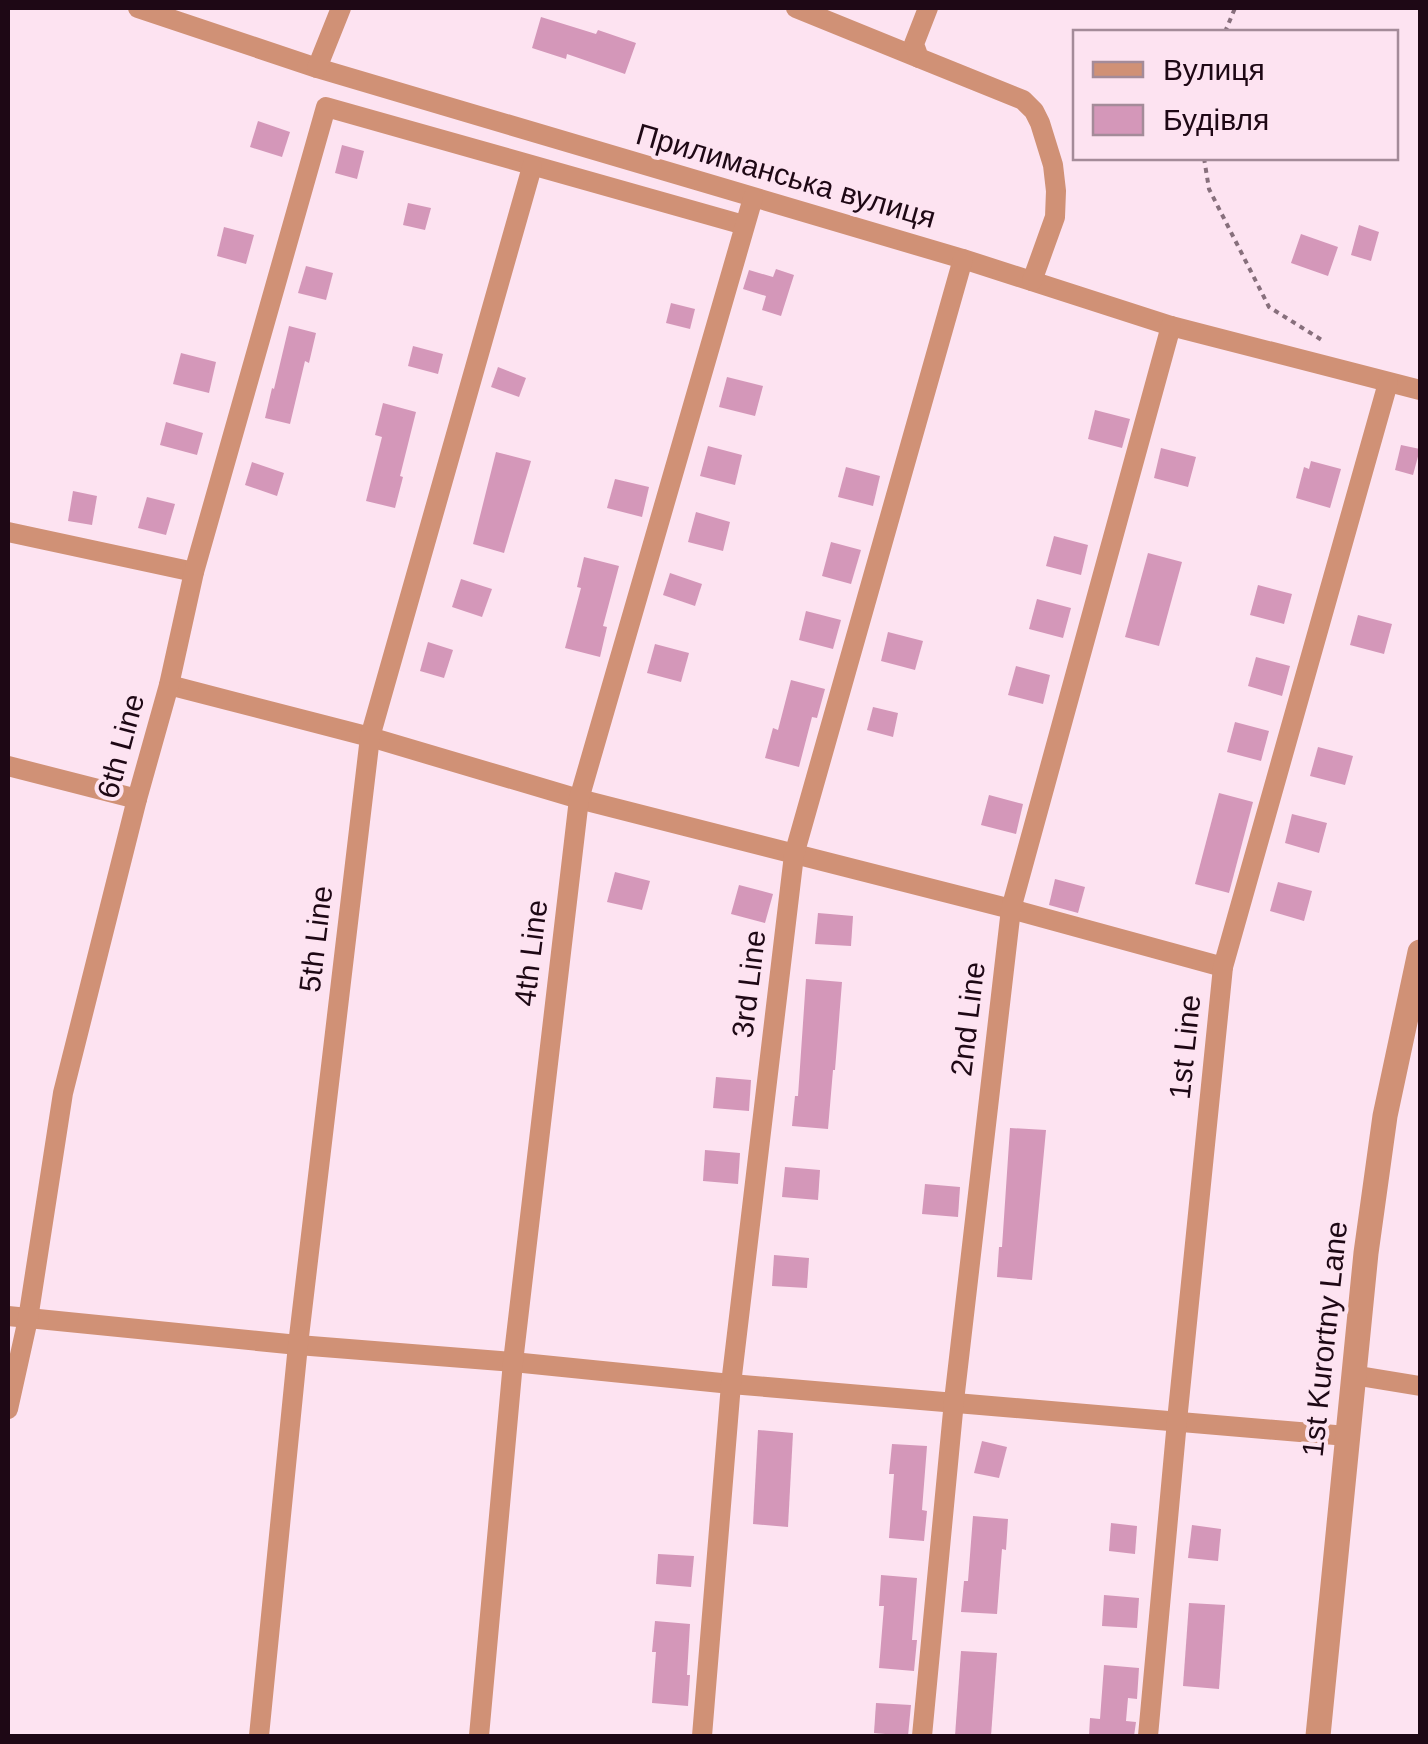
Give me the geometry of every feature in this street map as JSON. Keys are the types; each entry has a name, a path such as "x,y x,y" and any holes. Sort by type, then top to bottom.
{"street":[{"name":"Прилиманська вулиця","path":"138,8 317,68 963,259 1171,326 1420,390"},
{"path":"317,68 340,8"},
{"path":"796,8 1022,100 1034,110 1052,165 1056,216 1032,281"},
{"path":"918,58 914,44 928,8"},
{"name":"6th Line","path":"8,1409 18,1317 63,1093 194,572 326,108 532,167"},
{"path":"532,167 744,225"},
{"name":"5th Line","path":"259,1736 298,1345 370,737 532,167"},
{"name":"4th Line","path":"478,1736 513,1362 579,799 753,198"},
{"name":"3rd Line","path":"702,1736 732,1384 794,855 963,259"},
{"name":"2nd Line","path":"922,1736 954,1401 1011,909 1171,326"},
{"name":"1st Line","path":"1148,1736 1223,967 1388,383"},
{"path":"8,532 194,572"},
{"path":"168,685 370,737 579,799 1223,967"},
{"path":"8,766 137,798"},
{"name":"1st Kurortny Lane","path":"1318,1736 1366,1253 1386,1116 1420,952"},
{"path":"18,1317 732,1384 1346,1436"},
{"path":"1353,1375 1420,1386"}],"path":[{"path":"1204,160 1209,189 1269,306 1328,345"}],"building":[{"path":"541,17 636,43 625,74 567,54 566,59 532,48"},
{"path":"258,121 290,132 282,157 250,147"},
{"path":"342,145 364,151 357,179 335,173"},
{"path":"408,203 431,208 425,230 403,225"},
{"path":"1359,225 1379,232 1371,261 1351,255"},
{"path":"224,227 254,235 246,264 217,256"},
{"path":"1301,234 1338,247 1328,276 1291,263"},
{"path":"306,266 333,273 326,300 298,293"},
{"path":"776,269 794,275 781,316 762,310 766,296 743,289 749,270 773,277"},
{"path":"671,303 695,309 690,329 666,323"},
{"path":"289,326 316,333 290,424 265,418"},
{"path":"413,346 443,354 438,374 408,366"},
{"path":"181,353 216,362 209,393 173,384"},
{"path":"498,367 526,378 519,397 491,387"},
{"path":"727,377 763,386 755,416 719,407"},
{"path":"383,403 416,412 395,508 366,501 382,437 375,435"},
{"path":"1095,410 1130,419 1122,448 1088,439"},
{"path":"166,422 203,433 197,455 160,445"},
{"path":"1401,445 1420,449 1413,475 1395,470"},
{"path":"708,446 742,455 735,485 700,476"},
{"path":"1161,448 1196,457 1188,487 1154,478"},
{"path":"496,452 531,461 504,553 473,544"},
{"path":"1311,461 1341,469 1330,508 1296,498 1304,467 1309,469"},
{"path":"252,462 284,473 277,496 245,485"},
{"path":"846,467 880,476 873,506 838,497"},
{"path":"615,479 649,487 642,517 607,508"},
{"path":"73,491 97,496 92,525 68,521"},
{"path":"147,497 175,504 166,535 138,528"},
{"path":"696,512 730,522 723,551 688,542"},
{"path":"1054,536 1088,545 1081,575 1046,566"},
{"path":"831,542 861,550 851,584 822,576"},
{"path":"1148,553 1182,562 1159,646 1125,637"},
{"path":"584,557 619,566 603,626 607,627 600,657 565,648 581,588 577,587"},
{"path":"670,573 702,584 695,606 663,595"},
{"path":"461,579 492,589 482,617 452,607"},
{"path":"1258,585 1292,594 1284,624 1250,615"},
{"path":"1037,599 1071,608 1063,638 1029,629"},
{"path":"806,611 841,620 833,649 799,640"},
{"path":"1358,615 1392,624 1384,654 1350,645"},
{"path":"888,632 923,641 915,670 881,661"},
{"path":"428,642 453,650 444,678 420,671"},
{"path":"655,644 689,653 681,682 647,673"},
{"path":"1256,657 1290,666 1282,696 1248,686"},
{"path":"1016,666 1050,675 1043,704 1008,695"},
{"path":"791,680 825,689 817,718 812,717 799,767 765,758 773,728 778,730"},
{"path":"873,707 898,713 893,737 867,730"},
{"path":"1235,722 1269,731 1261,761 1227,752"},
{"path":"1318,747 1353,756 1345,785 1310,776"},
{"path":"1219,793 1253,802 1229,893 1195,884"},
{"path":"989,795 1023,804 1016,834 981,825"},
{"path":"1292,814 1327,823 1319,853 1285,843"},
{"path":"615,872 650,881 642,910 607,902"},
{"path":"1055,879 1085,887 1078,913 1049,905"},
{"path":"1278,882 1312,891 1304,921 1270,911"},
{"path":"739,885 773,894 765,923 731,914"},
{"path":"818,913 853,916 851,946 815,944"},
{"path":"806,979 842,982 828,1129 792,1126 798,1096"},
{"path":"716,1077 751,1080 749,1111 713,1108"},
{"path":"1010,1128 1046,1130 1032,1280 997,1277"},
{"path":"705,1150 740,1153 738,1184 703,1181"},
{"path":"785,1167 820,1170 818,1200 782,1197"},
{"path":"925,1184 960,1187 958,1217 922,1214"},
{"path":"774,1255 809,1258 807,1288 772,1286"},
{"path":"758,1430 793,1433 788,1527 753,1524"},
{"path":"982,1441 1007,1447 999,1478 974,1473"},
{"path":"892,1444 927,1446 924,1541 889,1538"},
{"path":"973,1516 1008,1519 997,1614 961,1612 964,1581 968,1581"},
{"path":"1111,1523 1137,1526 1135,1554 1109,1551"},
{"path":"1192,1525 1221,1529 1218,1561 1188,1558"},
{"path":"658,1554 694,1556 691,1587 656,1584"},
{"path":"881,1575 917,1578 914,1671 879,1668 884,1606 879,1606"},
{"path":"1104,1595 1139,1598 1137,1628 1102,1626"},
{"path":"1189,1603 1225,1605 1219,1689 1183,1686"},
{"path":"655,1621 690,1624 688,1706 652,1703"},
{"path":"961,1651 997,1653 991,1736 955,1736"},
{"path":"1104,1665 1139,1668 1137,1699 1128,1698 1126,1721 1136,1722 1134,1736 1089,1736 1090,1718 1100,1719"},
{"path":"876,1703 911,1705 908,1736 874,1733"}]}
